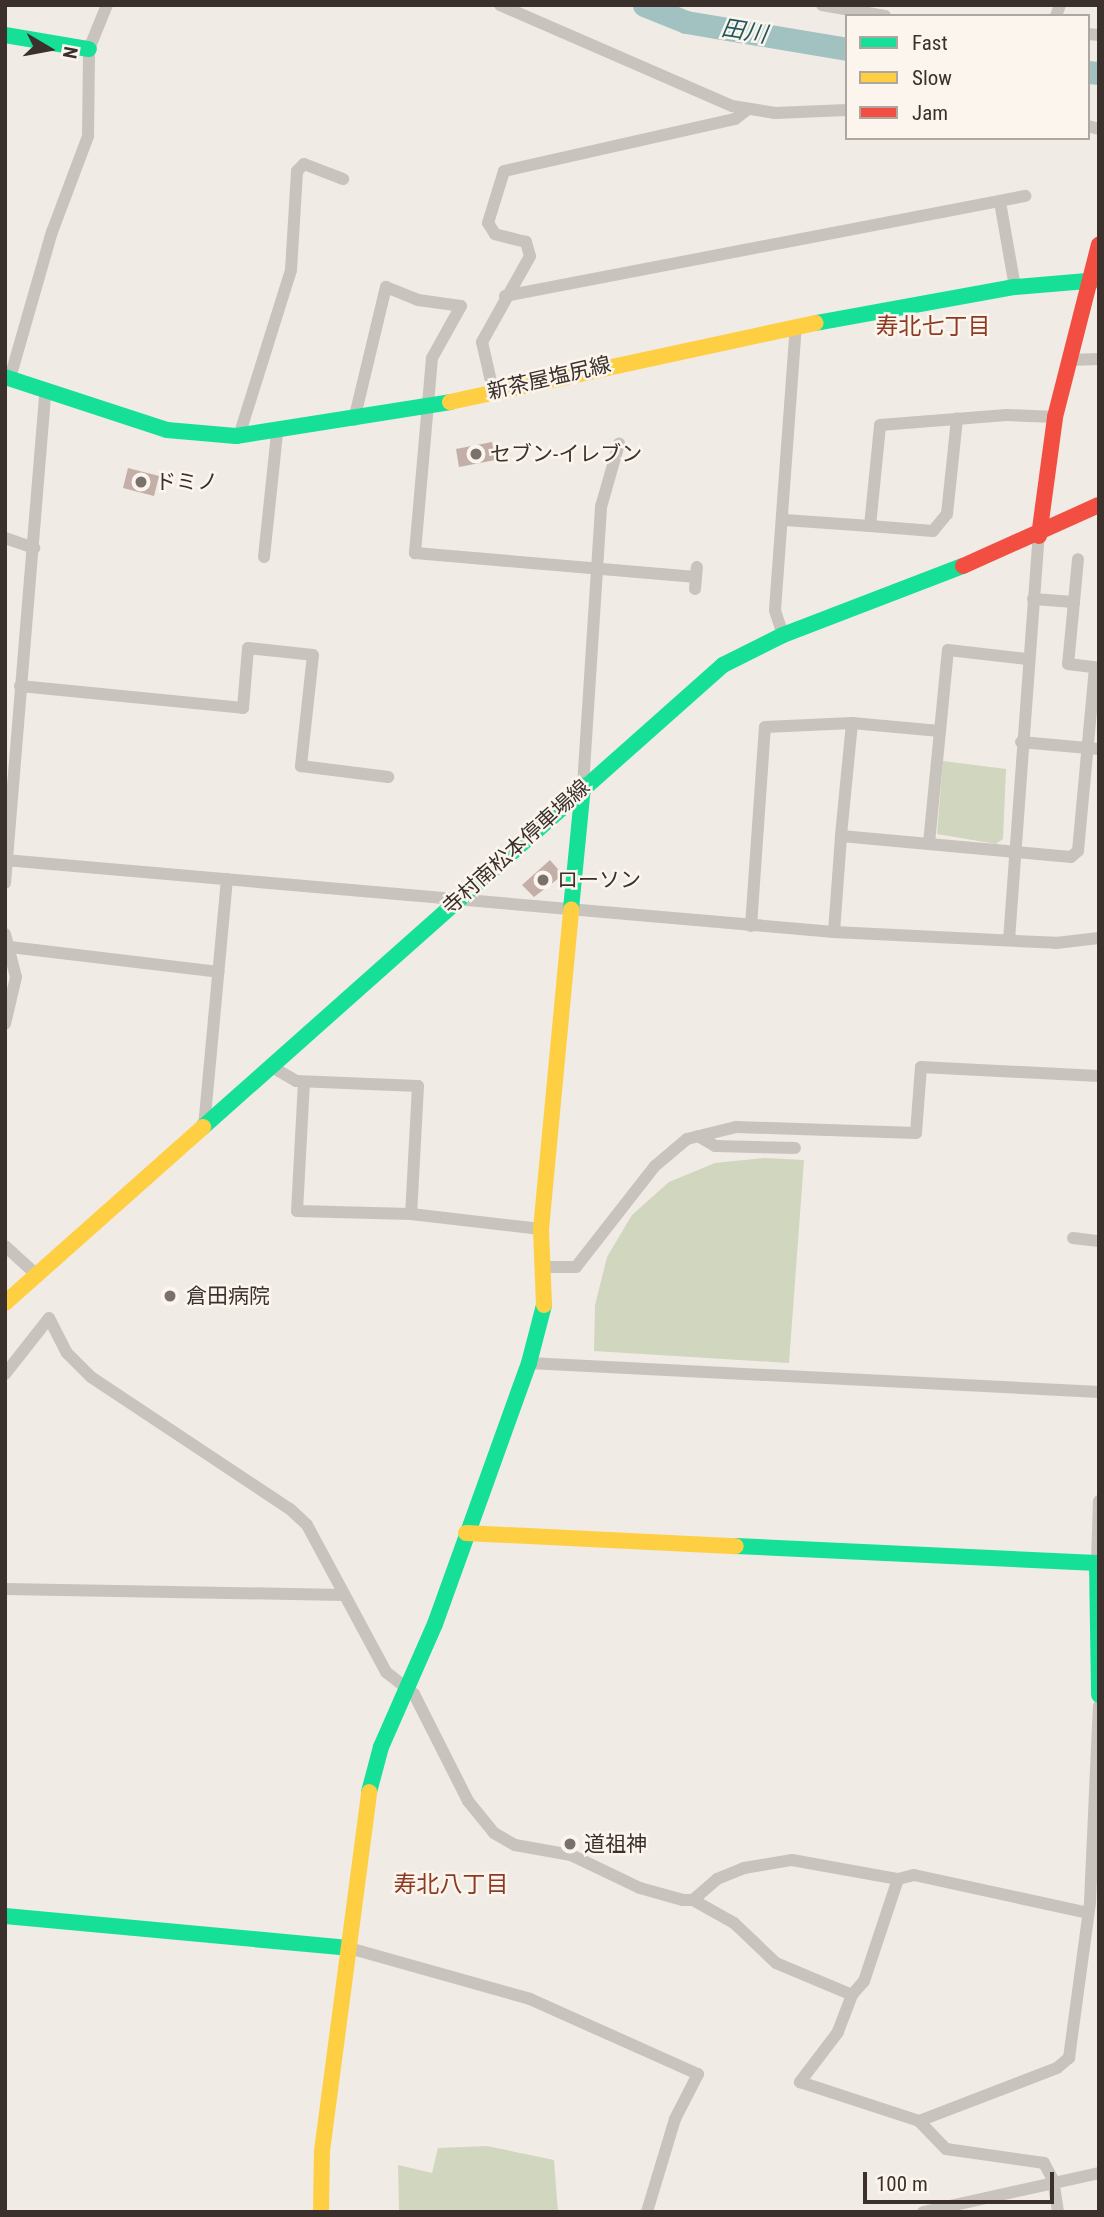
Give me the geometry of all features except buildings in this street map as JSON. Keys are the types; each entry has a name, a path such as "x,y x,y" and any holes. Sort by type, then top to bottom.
{"street":[{"path":"8,378 52,232 88,136 89,50 107,5"},
{"path":"500,5 747,110 845,110"},
{"path":"822,5 874,14"},
{"path":"5,35 89,50"},
{"path":"493,390 482,342 505,296 530,256 526,242 495,234 488,223 504,171 735,119 747,110"},
{"path":"239,436 291,271 297,171 304,164 343,179"},
{"path":"505,296 1025,196"},
{"path":"1000,202 1014,287"},
{"path":"1009,940 1027,659 1039,536 1055,417 1094,280 1099,245"},
{"name":"新茶屋塩尻線","path":"8,378 139,424 239,436 276,433 425,408 493,390 796,327 1014,287 1094,280"},
{"path":"354,420 386,287 418,300 461,306 432,358 425,408 415,553 696,578"},
{"path":"783,635 775,610 785,520 796,327"},
{"path":"1070,360 1099,359"},
{"path":"5,883 45,391"},
{"path":"870,526 880,425 957,419 1055,417"},
{"path":"785,520 933,531 947,514 957,419"},
{"path":"264,556 276,433"},
{"path":"321,2212 322,2151 369,1791 381,1747 407,1689 529,1363 544,1304 541,1229 569,911 583,786 601,508 620,444"},
{"name":"寺村南松本停車場線","path":"5,1303 272,1068 583,786 723,665 783,635 1039,536 1099,505"},
{"path":"5,538 34,548"},
{"path":"841,836 1071,857 1078,851 1093,748 1097,668 1068,664 1078,559"},
{"path":"1032,599 1074,602"},
{"path":"20,686 243,708 248,648 313,655 301,766 388,777"},
{"path":"929,843 948,650 1027,659"},
{"path":"751,926 765,727 852,723 940,731"},
{"path":"834,932 852,723"},
{"path":"1021,741 1093,748"},
{"path":"6,860 834,932 1009,940 1099,938"},
{"path":"204,1127 228,879"},
{"path":"5,1024 15,997 8,941 219,972"},
{"path":"272,1068 304,1082 418,1086 411,1214"},
{"path":"544,1267 576,1267 655,1166 687,1139 736,1127 916,1133 921,1068 1099,1076"},
{"path":"304,1082 297,1211 411,1214 541,1229"},
{"path":"698,1136 715,1146 795,1148"},
{"path":"1073,1238 1099,1241"},
{"path":"5,1246 38,1276"},
{"path":"5,1374 49,1318 67,1353 91,1377 290,1509 307,1525 386,1672 407,1689 468,1801 494,1833 529,1849 578,1858 659,1895 693,1900 734,1923 776,1962 852,1996"},
{"path":"529,1363 1099,1392"},
{"path":"1099,1501 1099,1695"},
{"path":"466,1533 1097,1563"},
{"path":"5,1589 343,1595"},
{"path":"919,2121 1058,2068 1069,2058 1092,1906 1099,1706"},
{"path":"693,1900 718,1879 744,1868 792,1860 898,1879 914,1875 1092,1906"},
{"path":"898,1879 864,1982 852,1996 838,2032 800,2082 919,2121 946,2150 1044,2163 1054,2185 1058,2212"},
{"path":"5,1916 349,1948 530,1999 698,2074 675,2119 647,2212"},
{"path":"923,2212 1099,2173"}],"green space":[{"path":"943,761 1006,769 1003,839 996,844 937,834"},
{"path":"764,1158 804,1160 789,1363 594,1351 595,1305 607,1257 632,1215 669,1182 715,1163"},
{"path":"487,2146 554,2160 558,2212 399,2212 398,2165 432,2173 438,2148"}],"waterway":[{"name":"田川","path":"644,5 686,22 845,49"},
{"name":"田川","path":"1090,72 1099,73"}],"traffic: fast":[{"path":"5,35 89,49"},
{"path":"816,323 1015,287 1099,280"},
{"path":"5,377 167,430 236,436 450,402"},
{"path":"203,1127 723,665 783,635 963,566"},
{"path":"571,909 583,786"},
{"path":"369,1792 381,1747 435,1624 529,1363 544,1305"},
{"path":"736,1546 1097,1563 1099,1695"},
{"path":"5,1916 349,1948"}],"traffic: slow":[{"path":"450,402 816,323"},
{"path":"544,1305 541,1229 571,909"},
{"path":"5,1303 203,1127"},
{"path":"466,1533 736,1546"},
{"path":"321,2212 322,2151 369,1792"}],"traffic: jam":[{"path":"1039,536 1055,417 1099,245"},
{"path":"963,566 1099,505"}],"place":[{"name":"セブン-イレブン","path":"476,454"},
{"name":"ドミノ","path":"141,482"},
{"name":"ローソン","path":"543,880"},
{"name":"倉田病院","path":"170,1296"},
{"name":"道祖神","path":"570,1844"}],"district":[{"name":"寿北七丁目","path":"933,327"},
{"name":"寿北八丁目","path":"451,1885"}]}
